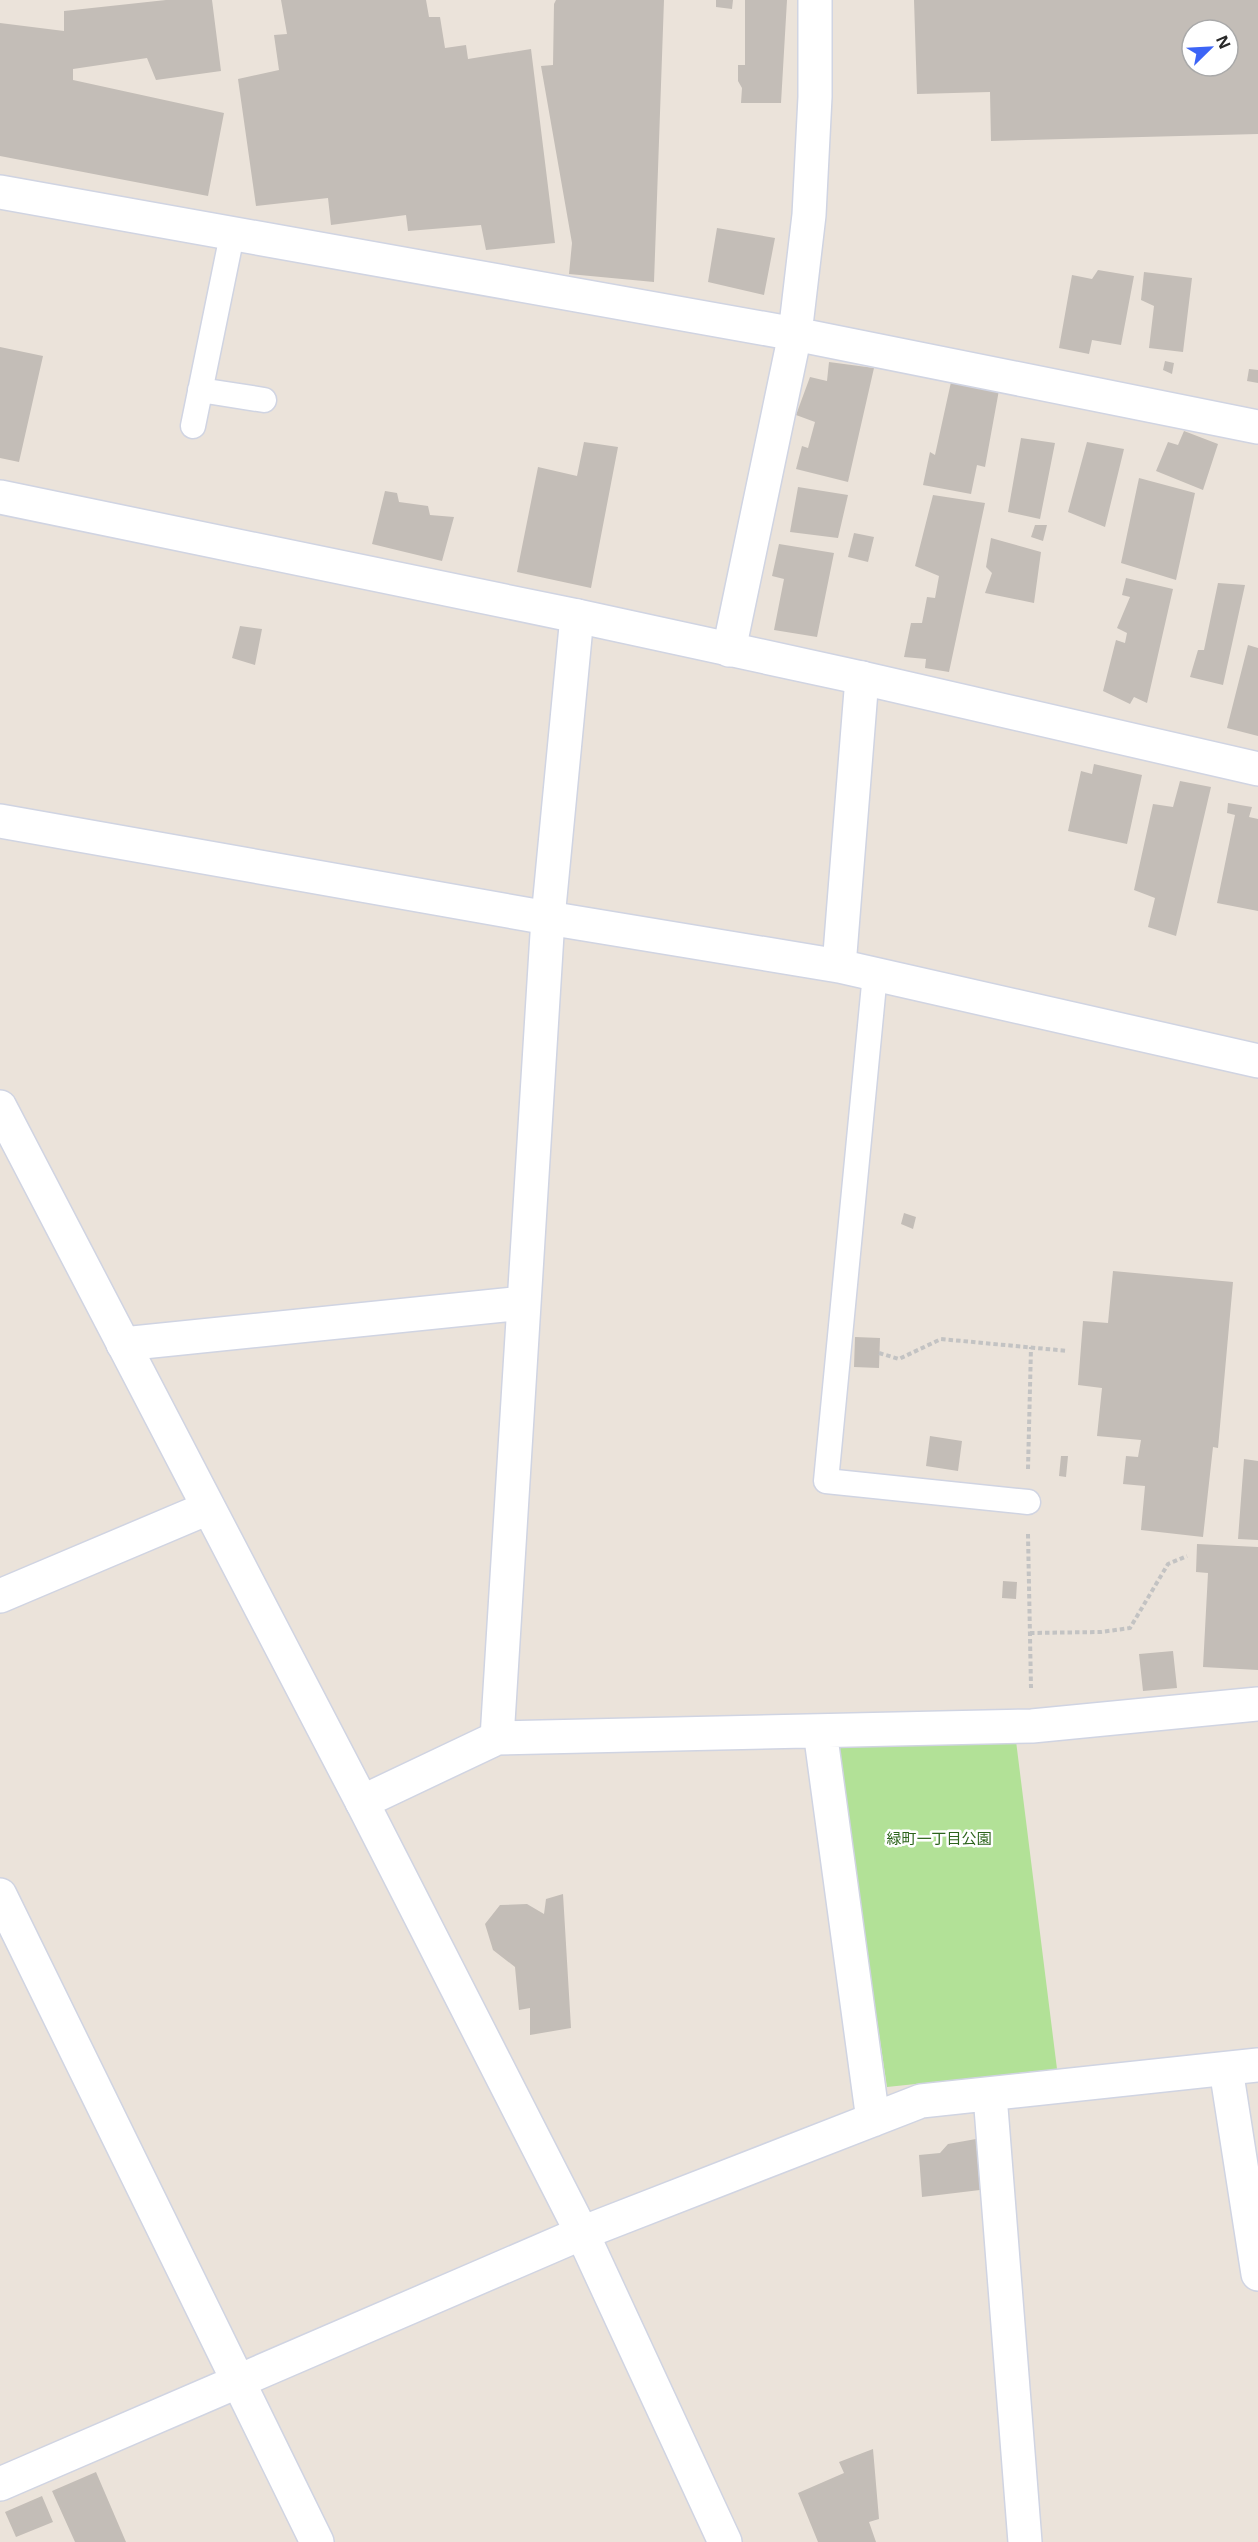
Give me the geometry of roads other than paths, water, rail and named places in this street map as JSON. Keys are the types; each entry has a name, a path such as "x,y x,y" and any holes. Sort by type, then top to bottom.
{"street":[{"path":"729,650 795,334 809,215 815,97 815,0"},
{"path":"0,192 795,334 1258,427"},
{"path":"0,497 576,616 862,678 1258,770"},
{"path":"497,1738 548,918 576,616"},
{"path":"839,966 862,678"},
{"path":"0,821 548,918 839,966 1258,1061"},
{"path":"0,1107 362,1802 582,2232 725,2542"},
{"path":"123,1344 524,1304"},
{"path":"0,1596 208,1508"},
{"path":"362,1802 497,1738 1054,1725 1258,1704"},
{"path":"820,1731 873,2120"},
{"path":"0,1895 317,2542"},
{"path":"0,2484 582,2232 921,2101 1242,2067 1257,2258"},
{"path":"990,2095 1025,2542"}],"lane":[{"path":"193,426 232,235"},
{"path":"200,390 264,400"},
{"path":"875,974 826,1480 1028,1502"}],"park label":[{"name":"緑町一丁目公園","path":"939,1839"}]}
